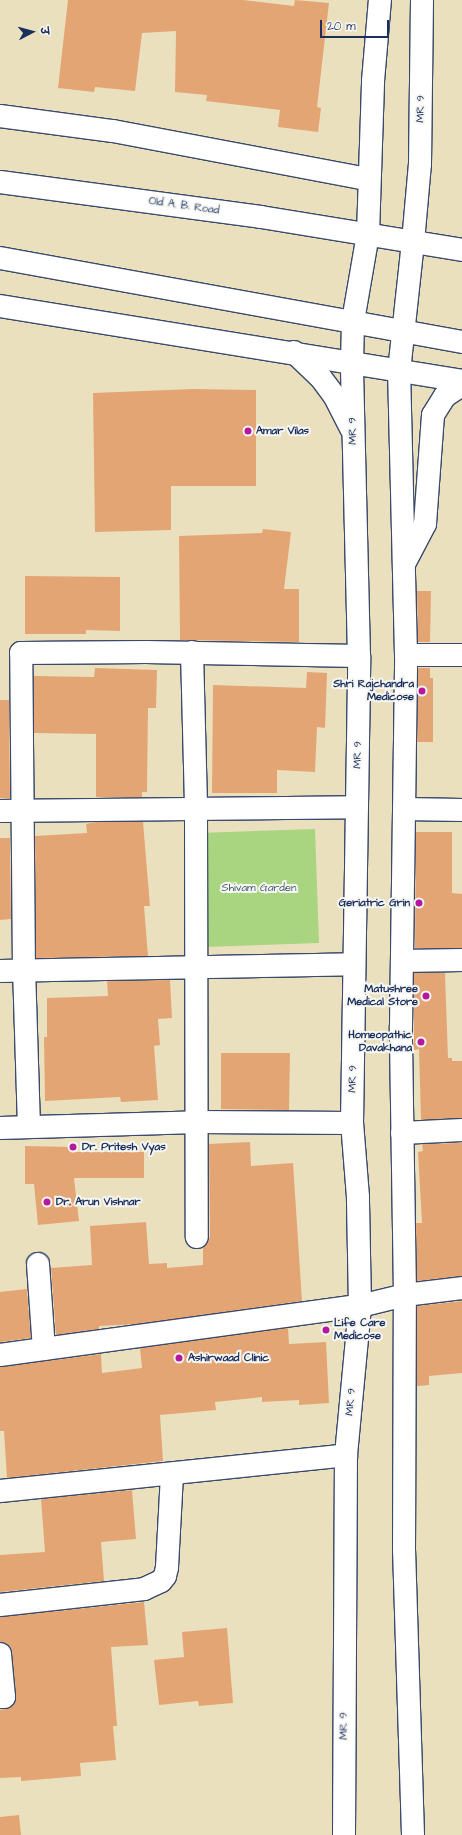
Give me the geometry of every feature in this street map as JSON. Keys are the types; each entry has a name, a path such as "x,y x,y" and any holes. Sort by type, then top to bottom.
{"street":[{"path":"368,234 368,179 380,0"},
{"name":"MR 9","path":"403,330 414,242 420,164 422,0"},
{"path":"0,116 113,131 368,179"},
{"name":"Old A. B. Road","path":"0,182 261,217 414,242"},
{"name":"MR 9","path":"344,1835 346,1455 360,1306 358,1197 352,1123 358,656 352,363 353,321 368,234"},
{"path":"414,242 459,249"},
{"path":"0,258 403,330 462,342"},
{"path":"0,306 294,352 462,381"},
{"path":"403,330 399,371 406,655 402,961 402,1133 405,1295 404,1550 413,1835"},
{"path":"294,352 321,378 334,396 354,434"},
{"path":"404,564 425,524 434,414 445,396 462,385"},
{"path":"192,652 196,808 195,966 198,1122 197,1237"},
{"path":"29,1127 24,970 21,653 192,652 358,656"},
{"path":"406,655 462,655"},
{"path":"0,811 357,807"},
{"path":"404,809 462,810"},
{"path":"402,961 462,960"},
{"path":"0,971 354,964"},
{"path":"0,1128 198,1122 352,1123"},
{"path":"402,1133 462,1130"},
{"path":"38,1264 44,1349"},
{"path":"0,1355 360,1306 405,1295 462,1288"},
{"path":"0,1491 346,1455"},
{"path":"0,1605 144,1589 161,1581 165,1576 167,1567 172,1474"},
{"path":"0,1654 4,1697 0,1697"}],"green space":[{"name":"Shivam Garden","path":"315,829 319,943 203,947 199,833"}],"building":[{"path":"68,0 243,0 294,6 295,0 329,3 317,107 321,108 318,132 278,127 280,110 206,101 207,95 175,92 176,31 142,33 135,91 95,87 94,92 58,88"},
{"path":"193,389 256,390 256,486 171,486 171,530 95,532 93,393"},
{"path":"263,529 291,532 284,589 299,589 299,642 180,640 179,536 262,533"},
{"path":"25,576 120,577 120,631 86,630 86,634 25,634"},
{"path":"417,591 431,591 430,642 418,642"},
{"path":"95,668 157,670 156,708 148,708 147,792 142,792 142,797 96,797 96,734 34,733 34,676 94,677"},
{"path":"418,668 430,668 430,678 433,678 433,742 417,742"},
{"path":"307,672 327,673 325,728 317,727 315,772 277,770 277,793 212,793 213,685 306,688"},
{"path":"0,700 9,700 10,798 0,798"},
{"path":"96,822 143,822 150,906 144,906 148,956 36,958 35,836 87,833 86,824"},
{"path":"416,832 452,832 452,893 462,894 462,948 415,948"},
{"path":"0,838 10,838 11,919 0,920"},
{"path":"414,973 445,973 448,1058 452,1058 452,1061 462,1061 462,1118 421,1120 419,1049 414,1050"},
{"path":"170,980 172,1018 158,1019 160,1045 154,1046 158,1100 121,1102 120,1097 45,1101 44,1037 47,1037 47,998 108,996 107,981"},
{"path":"221,1053 290,1053 289,1110 221,1109"},
{"path":"250,1142 251,1166 293,1163 302,1301 139,1324 99,1326 99,1329 56,1335 51,1268 92,1265 90,1226 146,1222 149,1264 167,1263 167,1268 203,1265 203,1248 210,1237 209,1144"},
{"path":"462,1143 462,1276 417,1281 416,1223 422,1223 418,1152 423,1151 422,1144"},
{"path":"25,1146 73,1147 73,1152 144,1152 144,1178 74,1178 79,1221 38,1225 34,1184 25,1184"},
{"path":"27,1289 31,1338 0,1342 0,1292"},
{"path":"462,1301 462,1373 429,1376 429,1385 417,1386 417,1306"},
{"path":"288,1328 289,1344 326,1342 329,1403 299,1405 299,1400 262,1402 262,1397 215,1402 216,1410 160,1415 163,1461 7,1478 4,1431 0,1431 0,1367 101,1354 102,1373 142,1368 140,1348"},
{"path":"132,1490 136,1539 101,1542 104,1581 0,1592 0,1555 45,1552 41,1499"},
{"path":"144,1602 148,1645 111,1647 117,1726 113,1726 116,1760 80,1763 81,1776 21,1781 21,1777 0,1778 0,1710 11,1707 16,1696 12,1652 10,1646 0,1642 0,1617"},
{"path":"227,1628 233,1703 199,1706 198,1701 159,1705 154,1660 184,1657 182,1632"},
{"path":"19,1815 21,1835 0,1835 0,1817"}],"place":[{"name":"Amar Vilas","path":"248,431"},
{"name":"Shri Rajchandra Medicose","path":"422,691"},
{"name":"Geriatric Grin","path":"419,903"},
{"name":"Matushree Medical Store","path":"426,996"},
{"name":"Homeopathic Davakhana","path":"421,1042"},
{"name":"Dr. Pritesh Vyas","path":"73,1147"},
{"name":"Dr. Arun Vishnar","path":"47,1202"},
{"name":"Life Care Medicose","path":"326,1330"},
{"name":"Ashirwaad Clinic","path":"179,1358"}]}
